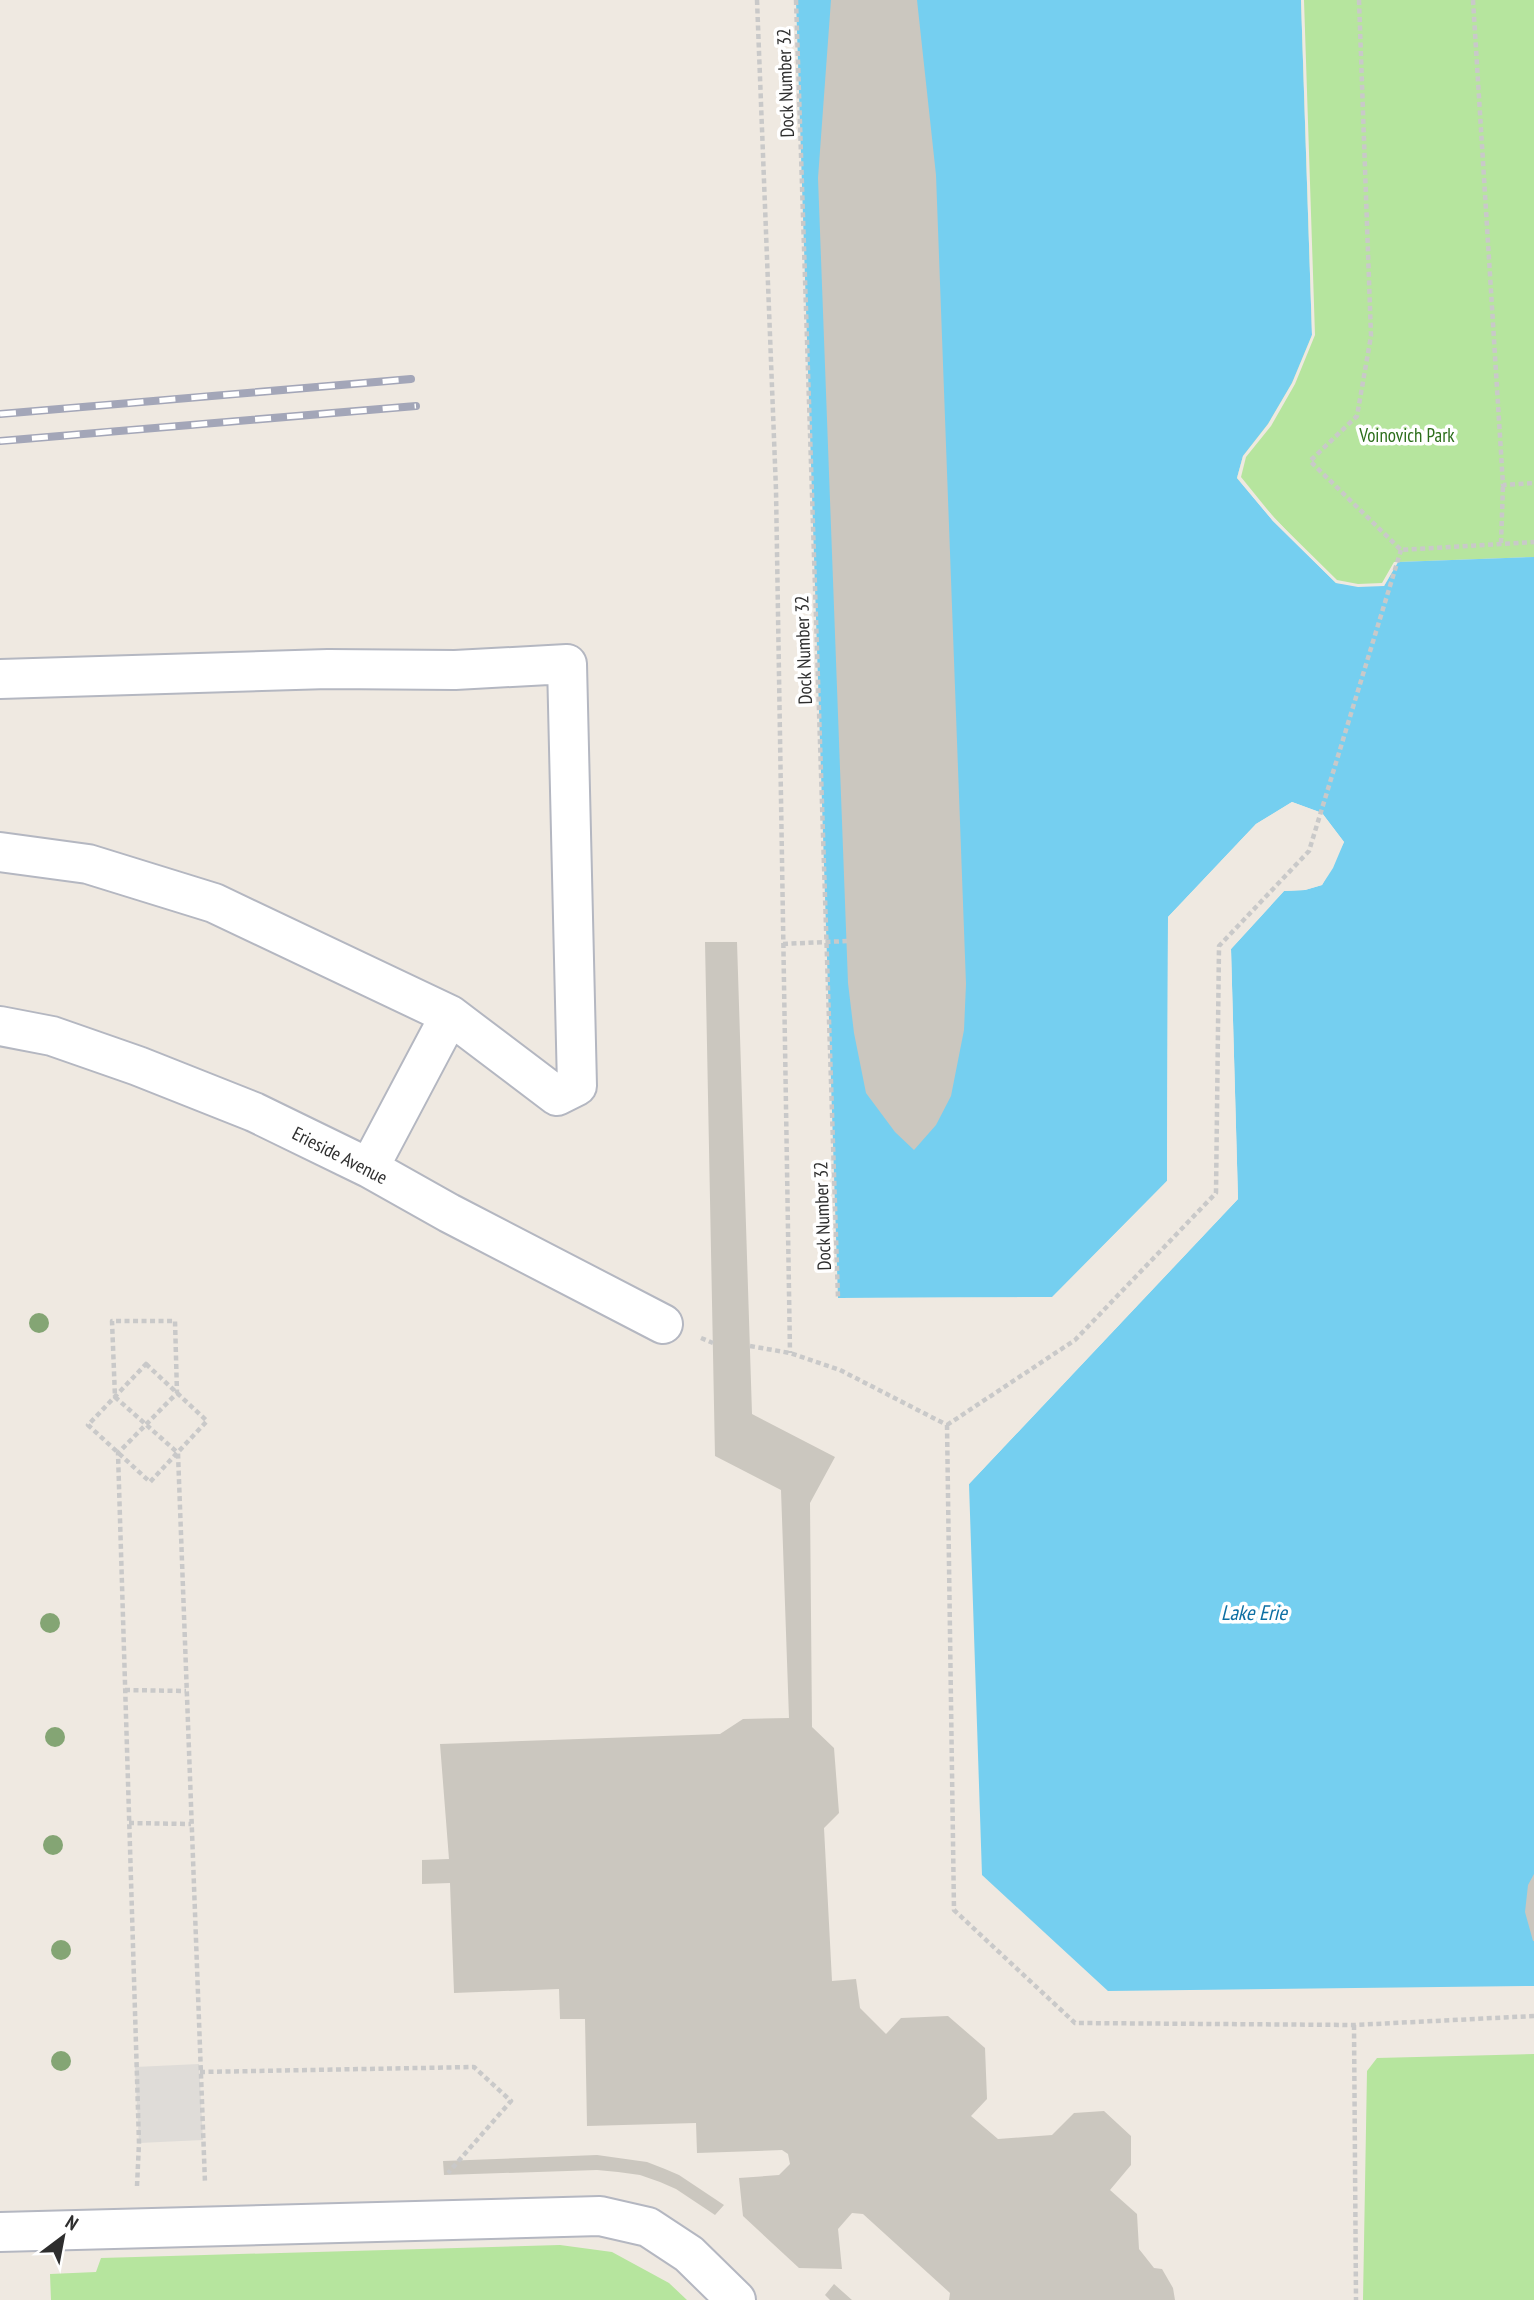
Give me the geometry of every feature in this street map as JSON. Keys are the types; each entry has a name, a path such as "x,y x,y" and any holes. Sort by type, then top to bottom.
{"street":[{"path":"0,679 328,669 455,670 567,664 577,1086 557,1096 450,1015 214,903 88,864 0,852"},
{"path":"369,1168 450,1015"},
{"name":"Erieside Avenue","path":"0,1026 52,1036 138,1066 254,1112 369,1168 449,1213 663,1324"},
{"path":"0,2232 600,2216 648,2227 689,2255 736,2300"}],"path":[{"path":"757,0 776,490 790,1353"},
{"name":"Dock Number 32","path":"796,0 838,1298"},
{"path":"1359,0 1371,335 1357,416 1310,461 1401,550 1534,542"},
{"path":"1473,0 1503,485 1501,544"},
{"path":"1503,485 1534,483"},
{"path":"947,1425 1075,1340 1216,1193 1219,946 1309,851 1401,550"},
{"path":"783,944 846,941"},
{"path":"137,2186 139,2143 118,1453 146,1425 177,1393 175,1321 112,1321 115,1396 146,1425 178,1453 205,2183"},
{"path":"750,1346 790,1353 840,1370 947,1425"},
{"path":"146,1364 177,1393 207,1421 150,1482 88,1425 146,1364"},
{"path":"947,1425 954,1910 1075,2023 1354,2025 1534,2016"},
{"path":"125,1690 187,1691"},
{"path":"129,1823 191,1824"},
{"path":"1354,2025 1356,2300"},
{"path":"200,2072 474,2067 511,2101 448,2173"}],"green space":[{"name":"Voinovich Park","path":"1301,0 1534,0 1534,557 1398,562 1384,586 1336,583 1237,478 1243,456 1312,335"},
{"path":"1534,2054 1534,2300 1363,2300 1367,2071 1377,2058"},
{"path":"560,2245 612,2252 669,2283 687,2300 51,2300 50,2274 96,2272 101,2258"}],"shaded area":[{"path":"199,2064 203,2140 139,2143 135,2067"}],"water":[{"name":"Lake Erie","path":"796,0 1301,0 1312,335 1292,383 1268,424 1243,456 1237,478 1273,521 1336,583 1384,586 1398,562 1534,557 1534,1986 1108,1991 982,1875 969,1484 1238,1199 1231,949 1284,891 1305,890 1322,885 1344,842 1322,813 1292,802 1256,824 1168,917 1167,1181 1053,1297 838,1298"}],"pier":[{"path":"1301,0 1304,0 1315,335 1295,384 1271,426 1246,457 1241,477 1275,519 1337,580 1358,584 1382,583 1394,562 1398,562 1384,586 1358,587 1336,583 1273,521 1237,478 1243,456 1268,424 1292,383 1312,335"},
{"path":"1292,802 1322,813 1344,842 1322,885 1305,890 1284,891 1231,949 1238,1199 969,1484 966,1482 1234,1198 1227,948 1282,888 1319,882 1340,843 1320,816 1293,806 1258,827 1171,918 1170,1182 1055,1299 838,1302 838,1298 1052,1297 1167,1181 1168,917 1256,824"}],"building":[{"path":"831,0 917,0 936,175 966,984 964,1030 951,1096 936,1125 914,1150 895,1132 866,1093 854,1033 848,983 818,178"},
{"path":"705,942 737,942 752,1414 835,1457 810,1503 812,1727 834,1748 839,1813 824,1828 832,1981 856,1979 860,2008 886,2034 901,2018 948,2016 985,2048 987,2099 971,2116 998,2139 1052,2135 1074,2113 1104,2111 1131,2136 1131,2165 1110,2190 1137,2214 1139,2249 1154,2268 1162,2269 1173,2288 1175,2300 949,2300 950,2293 863,2214 852,2213 838,2229 842,2269 799,2268 743,2216 739,2178 779,2175 790,2164 788,2154 782,2150 697,2153 696,2123 587,2126 585,2019 560,2019 559,1989 454,1993 450,1883 422,1884 422,1860 449,1859 440,1744 720,1734 743,1719 789,1718 781,1490 715,1456"},
{"path":"1534,1874 1533,1941 1525,1912 1528,1885"},
{"path":"597,2155 647,2162 665,2169 679,2175 724,2205 715,2215 676,2189 640,2175 618,2172 597,2170 444,2175 443,2161"},
{"path":"834,2284 852,2300 830,2300 825,2295"}],"railway":[{"path":"0,414 411,379"},
{"path":"0,441 416,406"}]}
